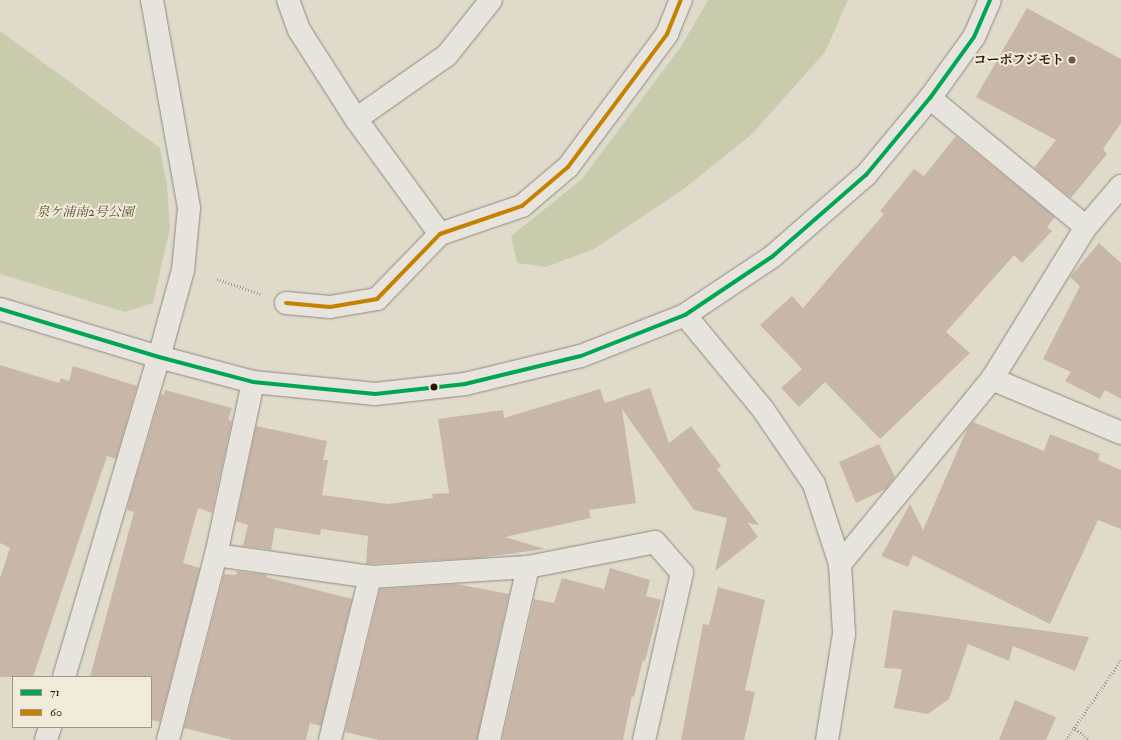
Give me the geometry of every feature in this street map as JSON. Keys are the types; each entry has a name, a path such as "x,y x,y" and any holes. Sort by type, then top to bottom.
{"street":[{"path":"64,676 159,357 183,270 189,208 152,0"},
{"path":"288,0 299,30 356,119 440,234"},
{"path":"356,119 447,55 491,0"},
{"path":"286,303 330,306 377,299 440,234 522,206 568,167 667,34 681,0"},
{"path":"0,309 159,357 253,382 375,394 465,384 581,356 685,315 773,256 866,175 930,98 974,37 990,0"},
{"path":"930,98 1086,227"},
{"path":"840,564 992,379 1086,227 1121,186"},
{"path":"685,315 762,408 814,484 840,564 844,634 827,740"},
{"path":"992,379 1121,433"},
{"path":"168,740 216,555 253,382"},
{"path":"216,555 370,577 528,567 655,542 682,573 644,740"},
{"path":"489,740 528,567"},
{"path":"330,740 370,577"},
{"path":"46,740 50,728"}],"path":[{"path":"217,279 286,303"},
{"path":"1066,740 1073,727 1121,660"},
{"path":"1073,727 1090,740"}],"green space":[{"path":"708,0 848,0 825,52 752,134 685,188 594,249 546,267 517,263 511,236 582,179 680,48"},
{"name":"泉ケ浦南2号公園","path":"0,31 160,148 167,185 170,228 153,303 125,312 0,274"}],"building":[{"path":"1027,8 1121,59 1121,123 1103,149 1107,154 1071,198 1034,168 1056,140 976,97"},
{"path":"956,136 1055,217 1047,227 1052,231 1022,263 1014,255 946,332 970,353 880,439 825,382 799,407 781,388 802,369 760,325 792,296 803,308 884,214 880,211 914,169 924,176"},
{"path":"1099,243 1121,263 1121,399 1105,390 1100,399 1065,381 1071,372 1043,359 1080,286 1070,277"},
{"path":"0,365 59,383 61,378 69,381 73,366 137,386 116,459 107,456 33,676 0,677 0,578 10,548 0,543"},
{"path":"650,388 669,443 691,426 721,466 717,469 759,525 748,523 758,537 715,571 727,518 694,510 622,409 636,503 589,510 591,518 505,537 545,549 479,558 366,564 368,536 321,529 320,535 275,528 271,550 243,546 248,525 236,521 256,426 327,441 323,460 328,460 322,495 388,504 433,498 432,494 449,493 438,419 503,410 504,418 600,389 605,403"},
{"path":"165,390 232,408 228,420 232,421 212,513 198,508 183,563 200,568 160,722 152,720 152,676 90,676 134,512 127,510 130,498 161,394 164,395"},
{"path":"973,422 1044,451 1050,434 1100,454 1098,460 1121,470 1121,529 1098,520 1050,624 913,555 908,567 881,556 910,504 923,530 967,429"},
{"path":"879,444 895,477 886,489 856,503 839,462"},
{"path":"610,568 650,580 646,596 661,600 645,661 643,660 634,697 632,696 623,740 502,740 534,599 554,603 562,578 604,589"},
{"path":"237,571 267,575 266,577 352,599 321,726 310,723 306,740 233,740 184,728 224,574 236,575"},
{"path":"456,584 509,594 477,740 379,740 345,732 380,589"},
{"path":"718,587 765,600 745,690 755,692 744,740 681,740 703,624 709,625"},
{"path":"893,610 1089,637 1075,671 1013,646 1009,661 968,644 949,699 928,714 894,708 902,669 884,668"},
{"path":"1015,700 1056,717 1046,740 999,740"}],"transit line":[{"name":"60","path":"286,303 330,307 377,299 440,234 522,206 568,167 667,34 681,0"},
{"name":"71","path":"0,309 159,357 253,382 375,394 465,384 581,356 685,315 773,256 866,175 930,98 974,37 990,0"}],"place":[{"name":"コーポフジモト","path":"1072,60"}]}
